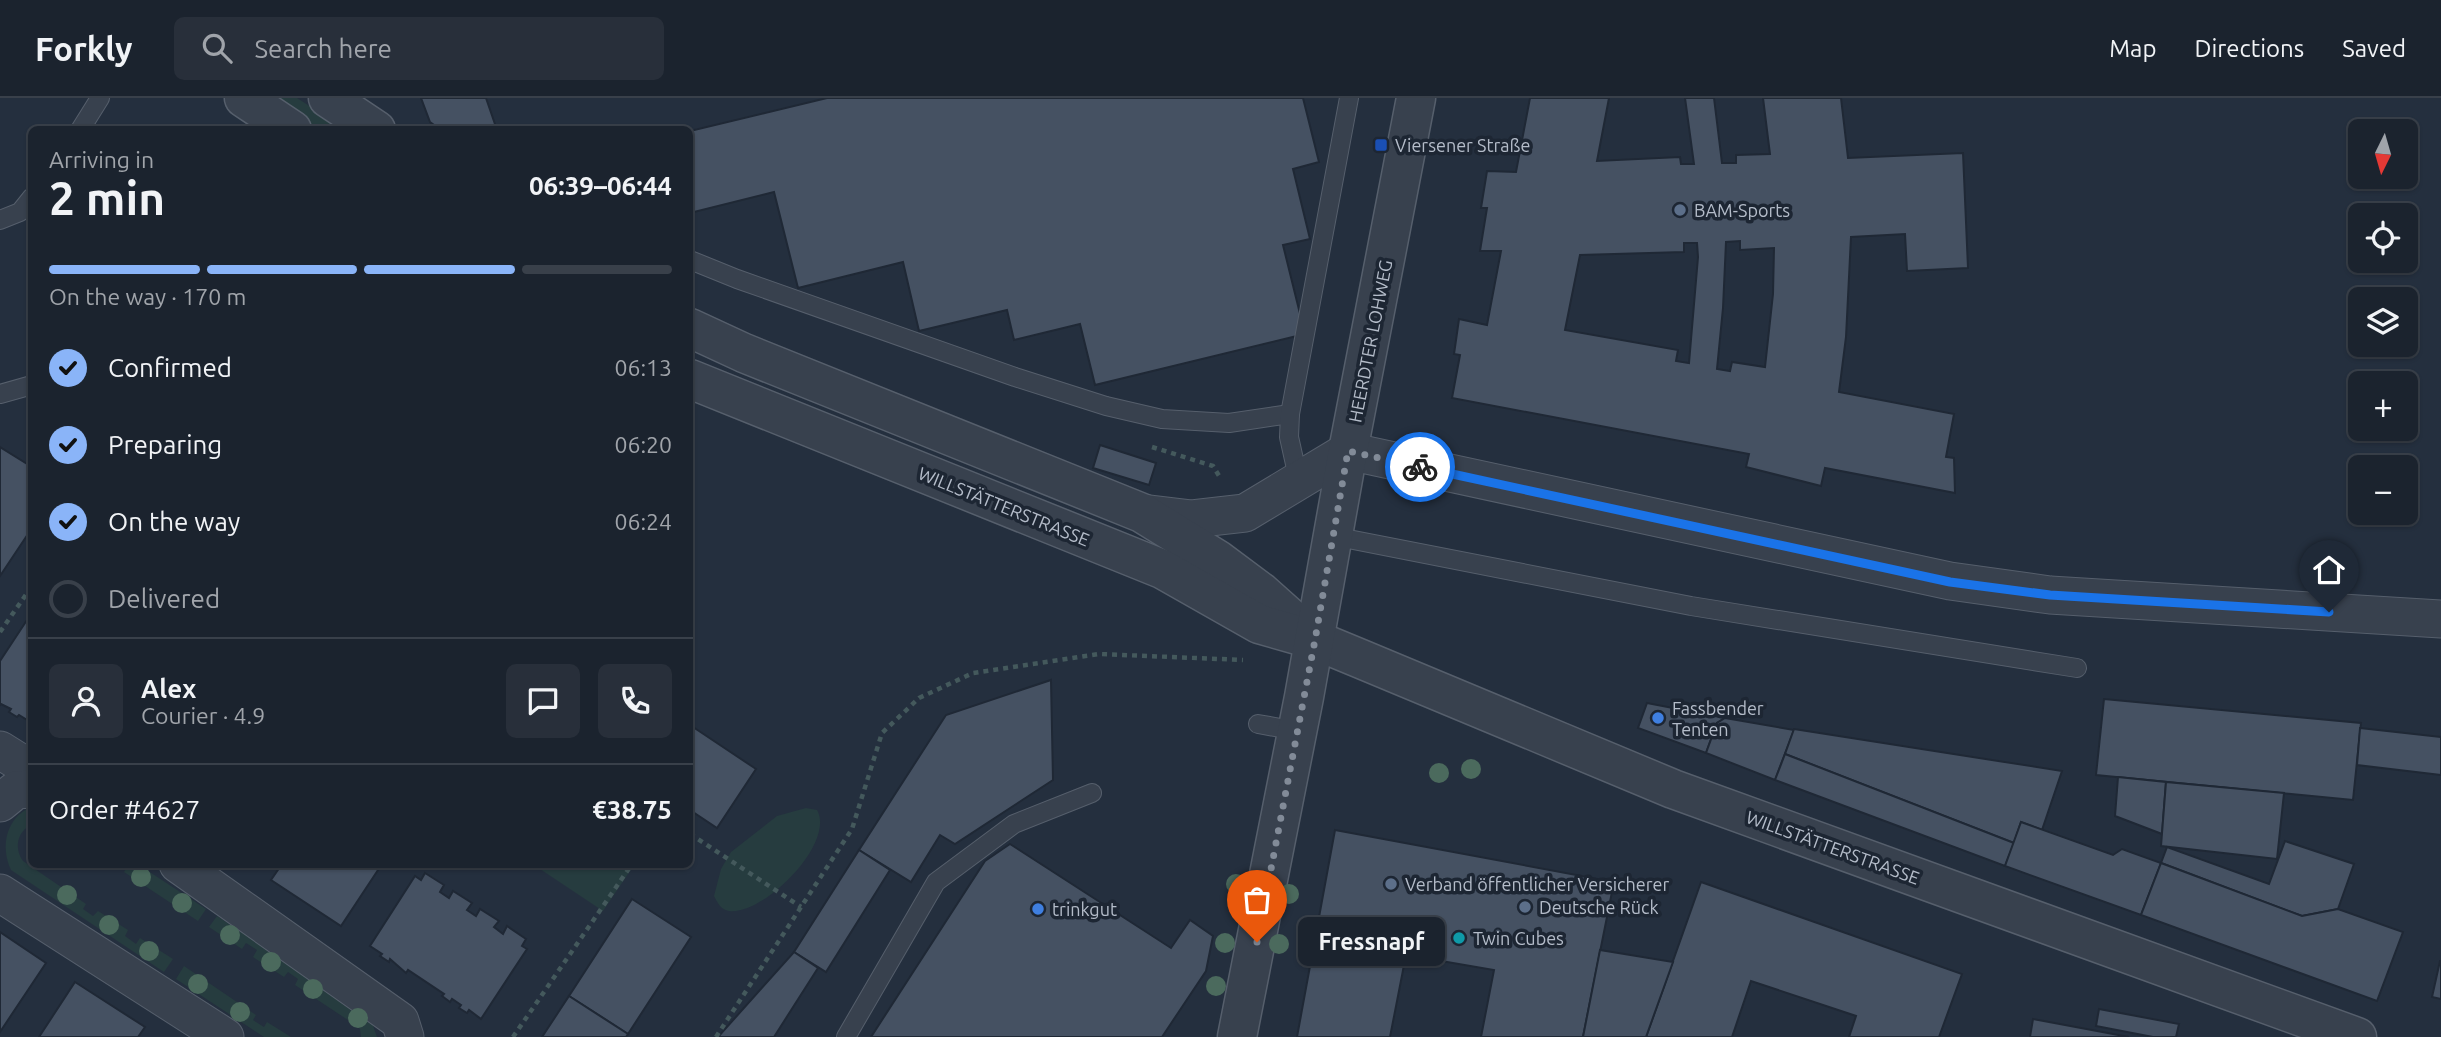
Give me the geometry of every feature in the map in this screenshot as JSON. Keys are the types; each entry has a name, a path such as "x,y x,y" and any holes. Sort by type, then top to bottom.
{"street":[{"path":"244,98 286,126"},
{"path":"328,98 370,126"},
{"name":"HEERDTER LOHWEG","path":"1237,1037 1315,640 1348,451 1416,98"},
{"name":"WILLSTÄTTERSTRASSE","path":"693,329 744,353 1142,513 1218,560 1261,592 1315,640"},
{"name":"WILLSTÄTTERSTRASSE","path":"693,380 1162,569 1259,624 1315,640 1673,789 2357,1037"},
{"path":"1348,451 1950,582 2050,595 2441,619"},
{"name":"WILLSTÄTTERSTRASSE","path":"1142,513 1192,519 1245,513 1348,451"},
{"path":"0,750 28,768"},
{"path":"0,803 16,790 28,789"},
{"path":"202,871 400,1021 405,1037"},
{"path":"0,893 204,1032"}],"lane":[{"path":"82,126 100,98"},
{"path":"1299,482 1289,437 1290,414 1349,98"},
{"path":"0,220 20,212 28,202"},
{"path":"693,261 989,368 1106,406 1162,419 1230,423 1290,414"},
{"path":"0,394 28,386"},
{"path":"1333,536 1690,606 2077,668"},
{"path":"1258,724 1297,731"},
{"path":"846,1037 936,882 1014,824 1092,793"}],"path":[{"path":"1147,446 1213,466 1245,513"},
{"path":"0,632 28,592"},
{"path":"716,1037 852,829 882,733 919,698 973,673 1098,654 1251,660"},
{"path":"693,836 801,907"},
{"path":"513,1037 629,868"}],"green space":[{"path":"271,98 297,98 340,126 313,126"},
{"path":"806,808 817,810 820,824 816,840 793,875 760,902 729,911 722,907 714,896 721,869 731,852 777,816"},
{"path":"28,809 28,827 20,836 18,851 28,868 33,868 86,904 83,909 93,916 98,911 128,930 125,936 136,944 140,938 173,959 164,972 11,870 6,842 11,825"},
{"path":"126,868 144,868 206,909 198,921 124,872"},
{"path":"538,868 632,868 603,911"},
{"path":"217,916 360,1009 371,1020 377,1037 361,1037 360,1029 354,1024 295,985 298,979 288,972 284,977 253,957 257,950 246,943 242,949 209,927"},
{"path":"184,966 256,1015 253,1020 264,1027 267,1022 291,1037 264,1037 176,979"}],"building":[{"path":"421,98 486,98 496,126 436,126 430,122"},
{"path":"827,98 1303,98 1319,162 1293,169 1310,239 1283,245 1305,334 1095,385 1080,324 1014,340 1007,310 919,331 903,262 798,288 774,192 693,212 693,130"},
{"path":"1530,98 1609,98 1597,161 1680,157 1681,164 1694,164 1685,98 1714,98 1722,163 1736,163 1736,155 1770,154 1763,98 1841,98 1848,158 1963,153 1968,268 1907,271 1905,234 1851,237 1846,337 1839,392 1954,414 1946,457 1954,458 1955,493 1825,468 1821,486 1746,467 1749,454 1452,398 1460,355 1454,354 1459,319 1487,325 1501,251 1480,251 1487,208 1481,208 1487,171 1516,172","holes":["1740,241 1740,250 1774,248 1773,294 1765,367 1732,362 1730,371 1717,369 1726,242","1684,243 1697,243 1698,257 1689,363 1676,361 1678,350 1565,330 1580,255 1684,252"]},
{"path":"1100,445 1156,463 1149,485 1093,468"},
{"path":"0,447 28,464 28,534 0,576"},
{"path":"28,621 28,721 19,715 17,717 9,712 11,709 0,705 0,661"},
{"path":"1051,680 1053,780 955,844 940,835 911,882 859,850 946,715"},
{"path":"2104,699 2361,723 2353,800 2096,775"},
{"path":"1647,703 1725,718 1717,723 1706,753 1638,728"},
{"path":"1725,718 1794,730 1775,780 1706,753 1717,723"},
{"path":"693,727 756,769 717,828 693,812"},
{"path":"2360,728 2441,737 2441,775 2357,765"},
{"path":"1794,729 2062,771 2042,830 2021,822 2014,843 1785,754"},
{"path":"1785,754 2014,843 2005,866 1775,780"},
{"path":"2118,777 2166,782 2162,834 2115,816"},
{"path":"2166,782 2284,793 2277,859 2161,846"},
{"path":"2021,822 2113,855 2122,849 2161,863 2141,915 2005,866"},
{"name":"Twin Cubes","path":"1335,830 1614,882 1583,1037 1481,1037 1494,970 1406,955 1390,1037 1297,1037"},
{"path":"2285,841 2354,864 2338,909 2302,916 2161,863 2167,847 2269,884"},
{"path":"1010,844 1171,948 1190,920 1213,936 1206,971 1162,1037 871,1037 985,861"},
{"path":"859,850 890,870 826,972 794,952"},
{"path":"2161,863 2302,916 2338,909 2403,932 2377,1001 2141,915"},
{"path":"279,868 379,868 341,926 271,880"},
{"path":"425,873 444,885 440,892 449,898 453,891 472,903 467,910 476,916 480,909 499,921 494,927 503,934 507,926 526,939 522,946 527,949 481,1019 469,1010 467,1013 459,1008 461,1005 452,999 450,1002 442,996 444,994 408,970 406,973 390,959 389,962 370,946 415,876 421,880"},
{"path":"1701,882 1962,974 1939,1037 1849,1037 1856,1016 1751,981 1732,1037 1646,1037"},
{"path":"632,899 691,937 628,1034 569,996"},
{"path":"0,932 46,963 0,1032"},
{"path":"1600,950 1673,962 1646,1037 1583,1037"},
{"path":"794,952 818,968 774,1037 718,1037"},
{"path":"2441,961 2441,999 2432,997"},
{"path":"75,982 145,1027 138,1037 39,1037"},
{"path":"569,996 628,1034 626,1037 542,1037"},
{"path":"2099,1009 2179,1024 2176,1037 2153,1037 2096,1026"},
{"path":"2033,1019 2129,1037 2030,1037"}],"way so far":[{"path":"1257,942 1348,451 1420,467"}],"place":[{"name":"Viersener Straße","path":"1381,145"},
{"name":"BAM-Sports","path":"1680,210"},
{"name":"Fassbender Tenten","path":"1658,718"},
{"name":"Verband öffentlicher Versicherer","path":"1391,884"},
{"name":"Deutsche Rück","path":"1525,907"},
{"name":"trinkgut","path":"1038,909"},
{"name":"Twin Cubes","path":"1459,938"},
{"name":"Fressnapf","path":"1257,942"}],"route":[{"path":"1420,467 1950,582 2050,595 2329,612"}]}
